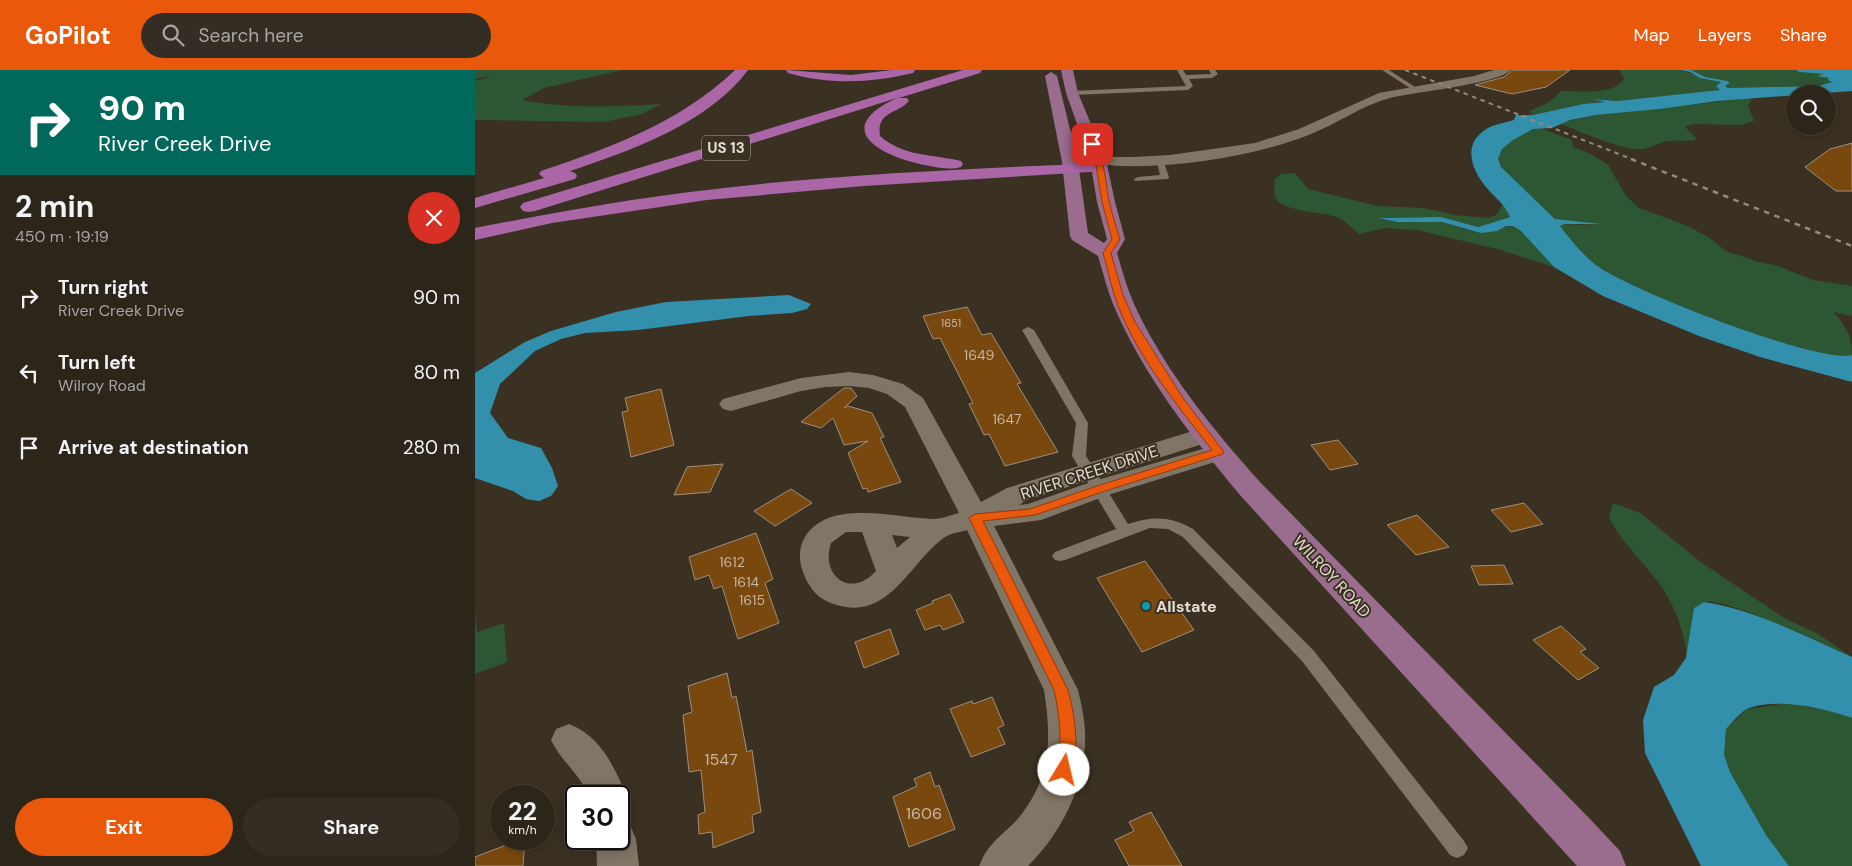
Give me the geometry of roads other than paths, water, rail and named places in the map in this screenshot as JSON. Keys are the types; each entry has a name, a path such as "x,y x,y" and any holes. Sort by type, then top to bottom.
{"highway":[{"path":"475,197 566,168 637,140 708,101 733,81 742,70"},
{"path":"792,70 821,76 851,77 883,75 909,70"},
{"path":"852,93 927,70"},
{"name":"US 13","path":"475,224 976,70"},
{"path":"982,70 891,106 876,118 872,124 873,137 886,148 900,154 941,163 993,166 1070,166"},
{"path":"475,203 638,156"},
{"path":"475,234 610,208 763,188 1104,164"}],"main road":[{"path":"1050,70 1070,166 1079,236 1107,253 1116,239 1106,202 1104,164 1072,93 1067,70"},
{"name":"WILROY ROAD","path":"1107,253 1119,295 1130,322 1174,393 1212,443 1290,531 1605,866"}],"street":[{"path":"1104,164 1233,152 1306,132 1368,102 1415,89 1471,80 1505,70"},
{"path":"731,404 801,384 824,380 849,379 887,385 904,394 915,403 1061,690 1067,713 1068,744 1064,770 1048,812 1019,849 1000,866"},
{"name":"RIVER CREEK DRIVE","path":"936,529 975,518 1031,513 1095,480 1212,443"},
{"path":"853,521 936,529 887,580 875,589 861,595 845,596 832,593 820,577 813,556 817,542 825,533 841,524 853,521"},
{"path":"873,524 893,572"},
{"path":"569,740 581,749 601,777 604,785"},
{"path":"617,850 618,866"}],"lane":[{"path":"1072,93 1187,88 1190,86 1180,70"},
{"path":"1385,70 1415,89"},
{"path":"1184,77 1213,72"},
{"path":"1138,179 1165,177 1159,160"},
{"path":"1028,330 1082,423 1084,433 1080,443 1079,456 1125,530"},
{"path":"1061,556 1111,538 1138,524 1165,521 1177,525 1188,533 1308,656 1457,848"}],"water":[{"path":"1680,70 1691,70 1705,77 1727,81 1730,83 1725,86 1728,88 1786,87 1786,96 1718,101 1596,115 1570,120 1552,128 1533,129 1513,140 1502,149 1498,159 1501,167 1555,219 1601,224 1564,224 1560,226 1581,251 1596,265 1644,290 1764,337 1833,355 1852,355 1852,382 1760,357 1699,336 1603,296 1554,267 1521,231 1513,226 1481,233 1442,222 1397,222 1379,218 1441,217 1478,227 1510,217 1503,205 1481,180 1473,165 1473,143 1485,130 1514,120 1516,115 1533,115 1583,104 1605,102 1592,99 1617,101 1720,90 1716,86 1721,82 1700,78 1690,72"},
{"path":"1796,70 1852,70 1852,91 1836,92 1836,85 1822,85 1832,82 1828,80 1829,78 1817,76 1824,74 1799,72"},
{"path":"789,295 811,304 807,309 792,313 749,316 638,330 585,333 561,339 535,351 500,384 490,413 508,438 541,448 552,468 558,486 551,496 539,501 526,499 513,491 475,478 475,373 525,342 551,331 616,312 666,302"},
{"path":"1704,602 1761,617 1852,657 1852,718 1815,708 1787,704 1761,705 1749,708 1740,714 1726,729 1724,755 1730,772 1766,835 1789,866 1701,866 1645,753 1643,720 1654,687 1674,675 1686,658 1694,608"}],"railway":[{"path":"1405,70 1634,160"},
{"path":"1631,159 1852,246"}],"place":[{"name":"Allstate","path":"1146,606"}]}
